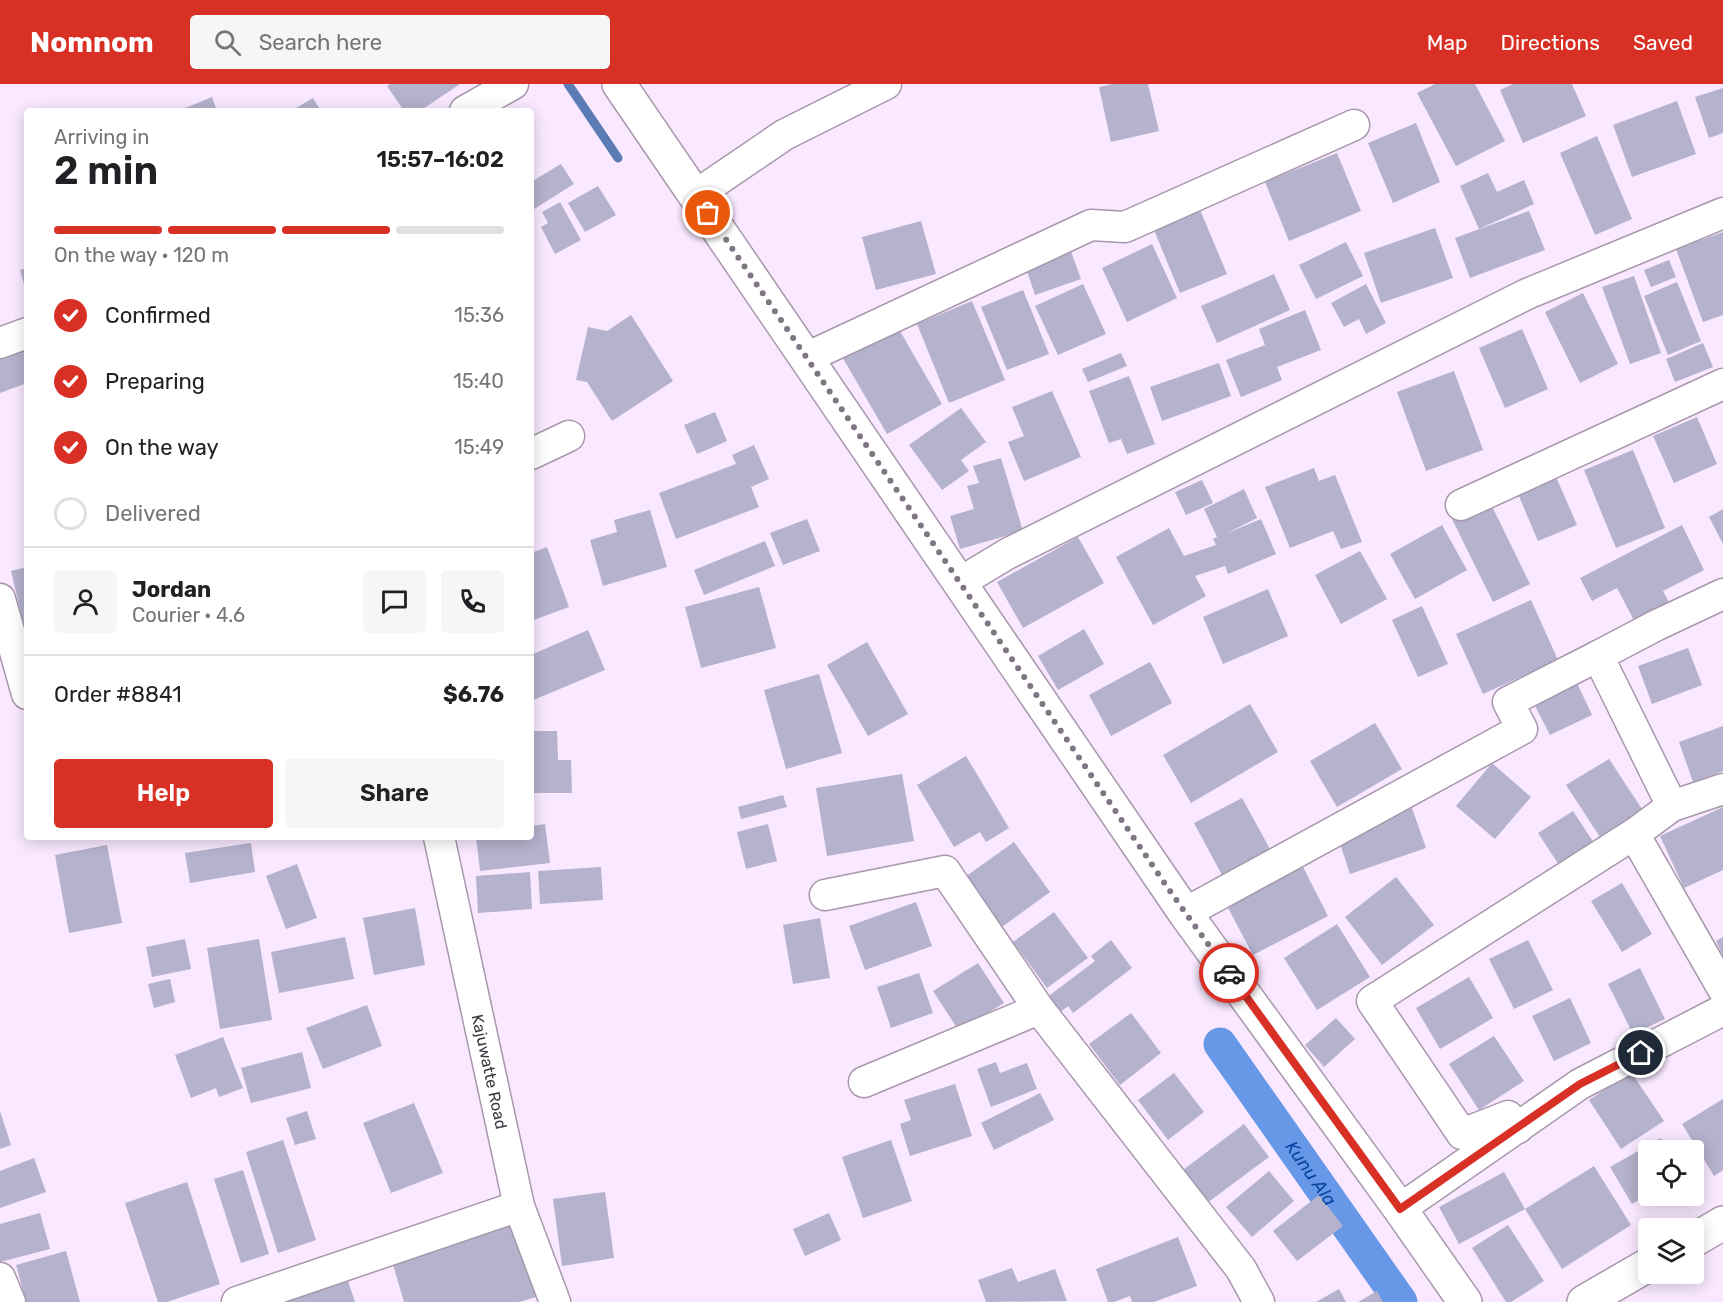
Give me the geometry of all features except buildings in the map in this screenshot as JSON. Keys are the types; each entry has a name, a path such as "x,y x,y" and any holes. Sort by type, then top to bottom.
{"street":[{"path":"470,108 513,84"},
{"path":"619,84 1185,913 1465,1302"},
{"path":"696,195 784,135 886,84"},
{"path":"806,358 1091,225 1125,227 1354,125"},
{"path":"959,583 1006,554 1527,294 1723,213"},
{"path":"0,343 24,334"},
{"path":"1461,505 1723,384"},
{"path":"534,453 569,436"},
{"path":"1185,913 1522,729 1508,702 1657,625 1723,594"},
{"path":"0,599 24,683"},
{"path":"1598,656 1672,806"},
{"path":"1518,1128 1508,1116 1462,1134 1372,1000 1634,834 1672,806 1723,789"},
{"path":"1634,834 1723,989"},
{"name":"Kajuwatte Road","path":"440,840 519,1206 555,1302"},
{"path":"825,895 945,871 1039,1009 1241,1269 1259,1302"},
{"path":"864,1082 1039,1009"},
{"path":"1400,1209 1580,1084 1723,1010"},
{"path":"237,1302 519,1206"},
{"path":"1704,1234 1723,1223"},
{"path":"1584,1302 1638,1271"},
{"path":"0,1278 10,1302"}],"waterway":[{"path":"568,84 618,158"},
{"name":"Kunu Ala","path":"1220,1044 1401,1302"}],"way so far":[{"path":"708,213 1172,894 1229,973"}],"route":[{"path":"1229,973 1400,1209 1580,1084 1641,1053"}]}
